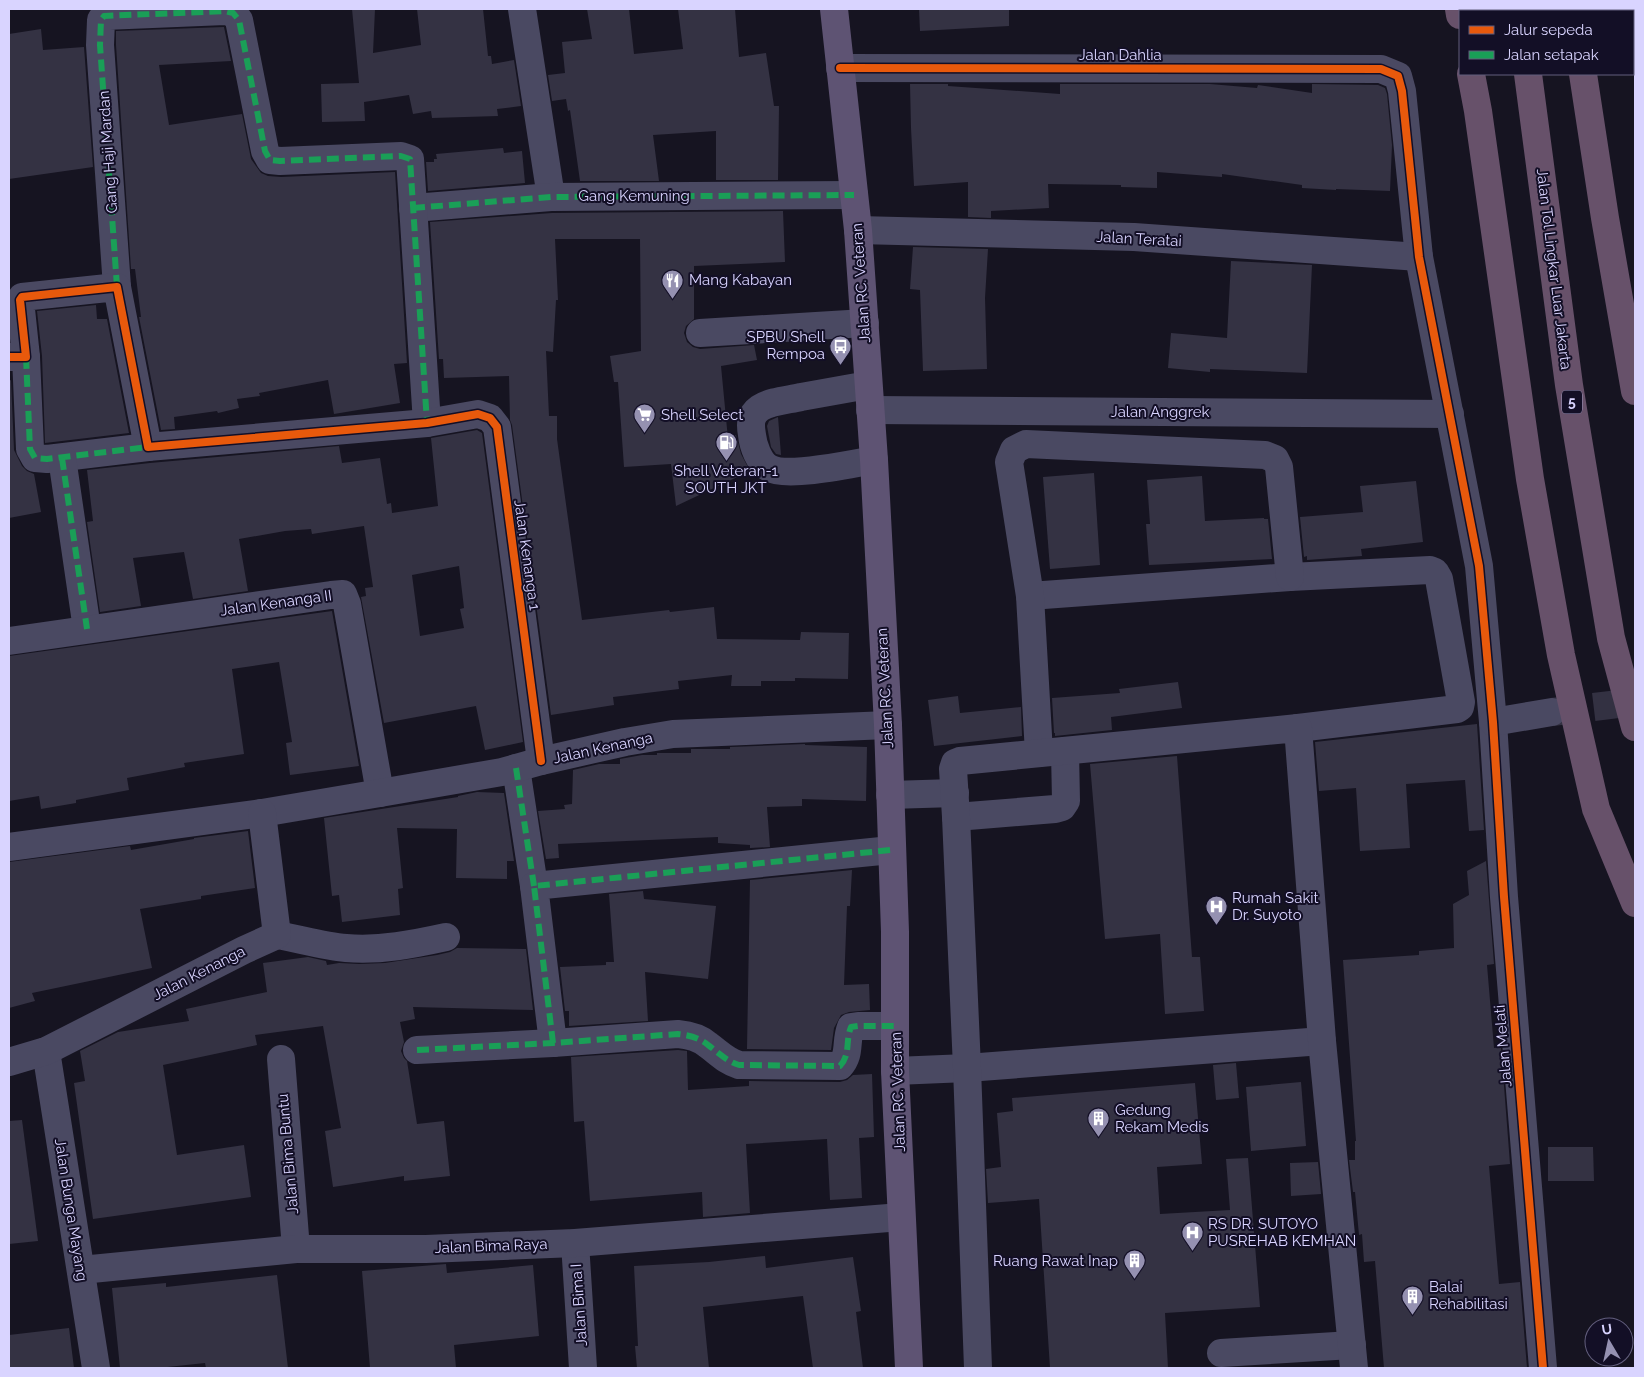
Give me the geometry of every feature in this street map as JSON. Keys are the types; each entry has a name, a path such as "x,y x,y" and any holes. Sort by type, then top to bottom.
{"highway":[{"path":"1471,75 1478,111 1530,479 1560,655 1596,809 1635,903"},
{"name":"Jalan Tol Lingkar Luar Jakarta","path":"1528,75 1569,385 1611,638 1635,727"},
{"path":"1583,75 1605,218 1635,391"}],"main road":[{"name":"Jalan RC. Veteran","path":"834,9 858,230 874,460 888,726 895,932 896,1026 907,1071 901,1217 909,1368"}],"street":[{"path":"522,9 551,197"},
{"name":"Gang Haji Mardan","path":"148,447 117,287 100,45 102,17 225,11 233,13 239,20 268,158 280,161 401,156 408,158 410,160 413,208"},
{"name":"Jalan Dahlia","path":"840,68 1382,69 1398,76"},
{"name":"Jalan Melati","path":"1398,76 1402,91 1419,257 1479,566 1493,722 1504,898 1543,1368"},
{"name":"Gang Kemuning","path":"413,208 551,197 854,195"},
{"path":"413,208 427,423"},
{"name":"Jalan Teratai","path":"858,230 1134,237 1419,257"},
{"name":"Jalan Kenanga 1","path":"117,287 22,297 20,300 17,357 31,453 37,459 62,458 148,447 427,423 478,414 488,416 496,427 528,764 534,886 552,1043"},
{"path":"700,333 865,323"},
{"name":"Jalan Anggrek","path":"874,460 799,472 771,469 760,459 750,426 754,414 763,406 784,400 869,397 1450,414"},
{"path":"890,796 956,805 1055,809 1062,807 1066,800 1052,752 1009,462 1014,450 1026,444 1265,455 1275,459 1279,467 1290,578"},
{"path":"62,458 87,630"},
{"path":"978,1368 967,1068 953,769 955,764 960,761 1298,728 1457,709 1462,702 1439,580 1436,572 1430,570 1030,596"},
{"name":"Jalan Kenanga II","path":"9,641 331,594 342,594 347,604 380,793"},
{"path":"1493,722 1552,712"},
{"name":"Jalan Kenanga","path":"9,847 262,813 380,793 502,772 528,764 625,742 673,734 888,726"},
{"path":"1221,1353 1353,1357 1322,1041 1298,728"},
{"path":"262,813 277,935 345,948 392,947 446,937"},
{"path":"534,886 891,850"},
{"name":"Jalan Kenanga","path":"9,1062 46,1051 277,935"},
{"path":"417,1050 678,1034 688,1035 701,1041 728,1061 739,1065 840,1066 846,1060 849,1034 852,1027 896,1026"},
{"path":"907,1071 1322,1041"},
{"name":"Jalan Bunga Mayang","path":"46,1051 96,1368"},
{"name":"Jalan Bima Buntu","path":"281,1059 296,1249"},
{"name":"Jalan Bima Raya","path":"81,1270 296,1249 426,1248 575,1243 901,1217"},
{"name":"Jalan Bima I","path":"575,1243 583,1368"}],"building":[{"path":"352,9 375,9 373,53 421,45 417,9 483,9 488,56 491,56 492,64 514,60 521,106 497,109 498,116 432,118 431,111 413,114 409,95 364,102 365,121 322,122 321,84 359,83"},
{"path":"587,9 629,9 634,54 683,49 678,9 735,9 739,57 766,53 774,106 779,106 778,180 716,180 716,131 653,135 659,181 580,181 570,110 568,111 566,99 552,101 548,75 565,73 562,42 592,39"},
{"path":"919,9 1009,9 1009,26 920,31"},
{"path":"224,27 231,61 159,65 169,125 242,114 251,159 261,173 268,176 395,172 407,363 394,364 400,403 334,414 328,380 259,393 260,396 237,399 239,408 218,413 217,411 174,417 175,429 161,430 139,317 141,317 135,269 131,269 116,31"},
{"path":"41,29 43,50 84,47 93,167 9,179 9,34"},
{"path":"910,84 948,84 948,86 1060,94 1060,84 1210,84 1257,88 1258,85 1312,93 1312,84 1378,85 1385,88 1387,94 1392,145 1390,191 1302,188 1302,185 1222,174 1222,177 1157,172 1157,188 1121,187 1121,185 1048,184 1049,208 991,211 991,218 968,217 968,182 914,186"},
{"path":"503,148 504,153 522,151 525,183 428,191 426,162 434,162 434,159 437,159 436,154"},
{"path":"783,211 785,262 694,266 694,319 686,326 684,333 687,342 693,347 700,349 754,345 757,360 721,366 728,439 736,435 741,454 750,471 676,506 671,464 624,467 618,382 614,382 610,356 641,351 640,239 555,239 558,300 556,300 553,352 546,351 549,416 557,416 557,439 582,620 714,607 717,639 800,640 801,632 849,633 848,679 795,678 795,681 761,681 761,686 731,686 732,675 678,681 679,689 613,697 614,705 551,715 510,420 509,376 444,378 443,359 439,359 430,222 552,213"},
{"path":"913,247 988,249 985,298 987,369 923,371 920,290 910,289"},
{"path":"1231,261 1312,265 1307,373 1210,369 1210,372 1168,368 1171,333 1227,338"},
{"path":"96,305 97,319 107,319 129,433 45,443 42,356 37,311"},
{"path":"11,380 14,450 22,466 34,474 41,512 9,518 9,381"},
{"path":"778,417 781,455 776,454 771,447 767,426 769,421"},
{"path":"477,430 482,433 523,742 485,750 476,706 384,723 361,597 366,596 365,588 373,587 364,526 312,534 311,529 285,531 239,539 248,591 193,599 184,552 133,558 141,606 100,612 87,522 93,521 87,470 339,446 342,463 380,458 387,504 391,503 392,513 438,506 431,438","holes":["459,566 464,608 460,609 464,628 420,636 412,575"]},
{"path":"1094,473 1100,565 1050,569 1043,477"},
{"path":"1202,476 1205,521 1268,519 1272,559 1149,565 1146,524 1150,524 1147,480"},
{"path":"1416,481 1423,542 1361,549 1362,556 1307,560 1307,556 1304,557 1300,517 1363,512 1360,486"},
{"path":"332,611 359,766 290,775 286,743 292,742 279,662 232,669 244,754 184,763 185,767 127,778 129,790 76,800 76,803 41,809 39,796 9,801 9,656"},
{"path":"1178,682 1182,708 1111,717 1112,730 1055,736 1052,698 1120,693 1119,689"},
{"path":"958,696 960,713 1021,707 1022,736 934,746 928,700"},
{"path":"1477,724 1484,830 1469,831 1465,780 1406,784 1410,848 1360,851 1356,788 1319,791 1315,742"},
{"path":"805,744 867,747 866,801 802,799 802,806 767,807 770,847 750,848 750,845 718,843 718,837 558,844 559,858 546,859 538,811 565,809 564,805 572,804 573,770 599,764 620,764 620,759 642,755 691,753 691,749 730,749 730,747"},
{"path":"1177,756 1192,957 1200,957 1204,1011 1165,1014 1160,934 1105,939 1090,764"},
{"path":"477,792 504,793 514,861 507,861 507,879 456,878 457,829 397,828 403,888 398,889 400,915 342,922 339,895 332,896 324,818 458,797"},
{"path":"248,831 255,888 201,896 201,899 140,909 152,968 32,993 35,1001 9,1008 9,862 130,846 131,850 194,838"},
{"path":"1486,861 1494,964 1487,965 1494,1048 1501,1047 1510,1164 1489,1166 1499,1284 1520,1282 1527,1368 1384,1368 1375,1261 1364,1262 1362,1234 1359,1235 1355,1192 1353,1192 1349,1160 1355,1160 1356,1141 1343,960 1419,955 1419,951 1454,948 1453,904 1469,895 1467,871"},
{"path":"852,870 850,906 847,906 844,985 869,984 870,1010 849,1012 841,1015 834,1028 831,1050 747,1049 750,880"},
{"path":"643,891 644,899 716,906 708,979 645,972 648,1021 569,1026 569,1011 565,1011 560,967 606,965 606,962 614,962 609,894"},
{"path":"457,948 526,949 533,1010 413,1007 415,1019 400,1022 404,1042 401,1051 407,1061 417,1124 444,1121 450,1176 404,1181 404,1176 333,1187 325,1131 341,1128 323,1026 255,1035 257,1045 163,1065 177,1155 244,1145 251,1197 93,1219 74,1083 85,1081 80,1051 118,1032 189,1021 186,1009 267,992 263,963 308,957 326,961 327,965 339,963 385,963 437,955"},
{"path":"687,1051 688,1090 749,1086 749,1081 840,1082 847,1080 853,1075 872,1074 874,1137 859,1138 862,1198 830,1200 827,1139 746,1144 750,1213 703,1217 702,1192 590,1201 584,1121 574,1122 571,1057"},
{"path":"1236,1063 1239,1098 1216,1100 1213,1065"},
{"path":"1301,1082 1306,1146 1251,1151 1246,1087"},
{"path":"1195,1083 1202,1164 1157,1167 1160,1214 1230,1210 1226,1159 1248,1158 1260,1307 1165,1313 1168,1368 1050,1368 1039,1199 988,1203 986,1169 1001,1167 997,1113 1013,1111 1012,1098"},
{"path":"22,1120 38,1241 9,1244 9,1121"},
{"path":"1548,1147 1593,1147 1594,1181 1548,1181"},
{"path":"1318,1162 1321,1194 1291,1196 1290,1163"},
{"path":"765,1256 766,1268 853,1257 861,1311 856,1312 863,1368 813,1368 803,1296 703,1307 709,1368 637,1368 635,1346 638,1346 634,1266 709,1262"},
{"path":"446,1264 447,1273 533,1265 539,1336 454,1345 456,1368 370,1368 362,1271"},
{"path":"277,1275 288,1368 206,1368 205,1363 158,1368 120,1368 112,1288 166,1283 166,1287"},
{"path":"69,1328 74,1368 9,1368 9,1335"}],"tunnel":[{"path":"1552,712 1635,702"}],"marked path":[{"path":"117,287 100,45 101,20 104,16 225,11 233,13 239,20 265,151 270,160 401,156 410,159 427,423"},
{"path":"413,208 551,197 854,195"},
{"path":"26,357 30,449 35,458 47,459 148,447"},
{"path":"62,458 87,629"},
{"path":"516,768 534,886"},
{"path":"553,1043 534,886 891,850"},
{"path":"417,1050 678,1034 701,1040 726,1059 739,1065 840,1066 846,1057 851,1027 895,1026"}],"cycle path":[{"path":"840,68 1381,69 1398,76 1402,91 1419,257 1479,566 1493,722 1504,897 1543,1368"},
{"path":"9,357 26,357 20,300 22,297 117,287 148,447 427,423 478,414 490,418 497,427 541,761"}],"place":[{"name":"Mang Kabayan","path":"673,299"},
{"name":"SPBU Shell Rempoa","path":"841,365"},
{"name":"Shell Select","path":"645,434"},
{"name":"Shell Veteran-1 SOUTH JKT","path":"726,461"},
{"name":"Rumah Sakit Dr. Suyoto","path":"1216,926"},
{"name":"Gedung Rekam Medis","path":"1099,1138"},
{"name":"RS DR. SUTOYO PUSREHAB KEMHAN","path":"1192,1252"},
{"name":"Ruang Rawat Inap","path":"1134,1280"},
{"name":"Balai Rehabilitasi","path":"1413,1315"}]}
